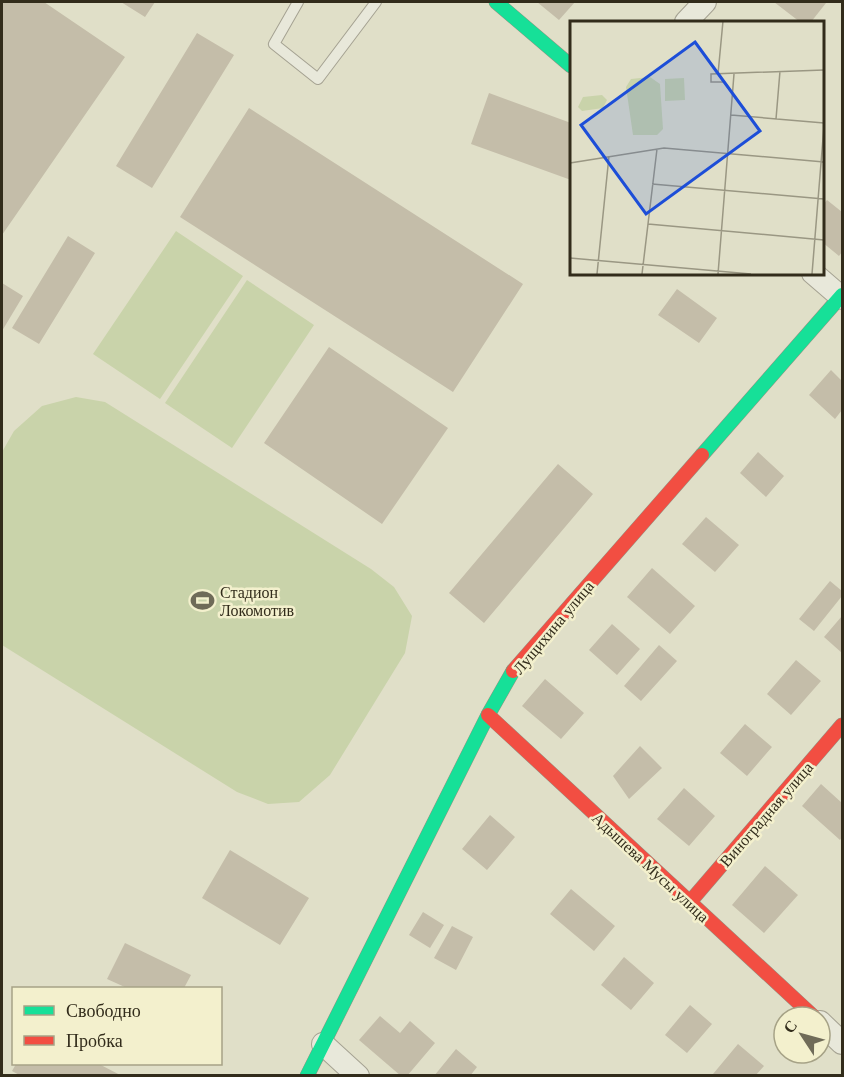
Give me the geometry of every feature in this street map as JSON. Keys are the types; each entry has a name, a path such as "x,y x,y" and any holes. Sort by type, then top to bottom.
{"street":[{"path":"496,2 570,65"},
{"path":"687,21 705,2"},
{"path":"814,274 842,297"},
{"name":"Лущихина улица","path":"307,1076 488,715 516,668 842,297"},
{"name":"Адышева Мусы улица","path":"488,715 801,1005"},
{"name":"Виноградная улица","path":"689,903 843,725"},
{"path":"323,1044 358,1076"}],"lane":[{"path":"298,2 274,44 318,79 376,2"}],"green space":[{"path":"176,231 243,276 160,399 93,354"},
{"path":"247,280 314,325 232,448 165,403"},
{"name":"Стадион Локомотив","path":"76,397 105,402 371,569 394,587 412,616 405,653 330,775 299,802 268,804 237,792 2,645 2,452 14,431 42,406"}],"building":[{"path":"2,2 44,2 125,57 2,235"},
{"path":"121,2 155,2 145,17"},
{"path":"537,2 575,2 559,20"},
{"path":"774,2 826,3 812,21 799,21"},
{"path":"197,33 234,55 152,188 116,166"},
{"path":"489,93 570,123 570,180 471,144"},
{"path":"249,108 523,284 453,392 180,217"},
{"path":"827,200 842,212 842,252 839,256 823,243 823,205"},
{"path":"68,236 95,253 39,344 12,328"},
{"path":"2,283 23,296 2,331"},
{"path":"677,289 717,318 699,343 658,315"},
{"path":"329,347 448,428 382,524 264,443"},
{"path":"831,370 842,381 842,410 835,419 809,395"},
{"path":"758,452 784,476 766,497 740,473"},
{"path":"558,464 593,494 484,623 449,593"},
{"path":"706,517 739,545 715,572 682,544"},
{"path":"652,568 695,606 670,634 627,597"},
{"path":"830,581 842,591 842,596 814,631 799,619"},
{"path":"842,616 842,653 824,637"},
{"path":"612,624 640,649 617,675 589,650"},
{"path":"659,645 677,661 641,701 624,686"},
{"path":"796,660 821,681 791,715 767,694"},
{"path":"545,679 584,713 561,739 522,706"},
{"path":"745,724 772,747 747,776 720,753"},
{"path":"640,746 662,768 629,799 613,776"},
{"path":"821,784 842,803 842,837 840,840 802,806"},
{"path":"684,788 715,816 689,846 657,819"},
{"path":"490,815 515,837 487,870 462,849"},
{"path":"230,850 309,898 280,945 202,898"},
{"path":"765,866 798,895 764,933 732,905"},
{"path":"571,889 615,926 594,951 550,914"},
{"path":"423,912 444,925 430,948 409,935"},
{"path":"452,926 473,937 456,970 434,958"},
{"path":"125,943 191,975 185,987 125,987 107,979"},
{"path":"624,957 654,983 631,1010 601,985"},
{"path":"690,1005 712,1024 687,1053 665,1035"},
{"path":"380,1016 400,1033 410,1021 435,1043 407,1076 401,1076 359,1040"},
{"path":"738,1044 764,1066 755,1076 715,1076 713,1074"},
{"path":"456,1049 477,1067 470,1076 434,1076"},
{"path":"15,1065 101,1065 122,1076 21,1076 12,1071"}],"traffic: fast":[{"path":"496,2 570,65"},
{"path":"702,455 842,295"},
{"path":"307,1076 488,715 513,671"}],"traffic: jam":[{"path":"513,671 702,455"},
{"path":"488,715 801,1005"},
{"path":"689,903 842,725"}],"place":[{"name":"Стадион Локомотив","path":"202,601"}]}
